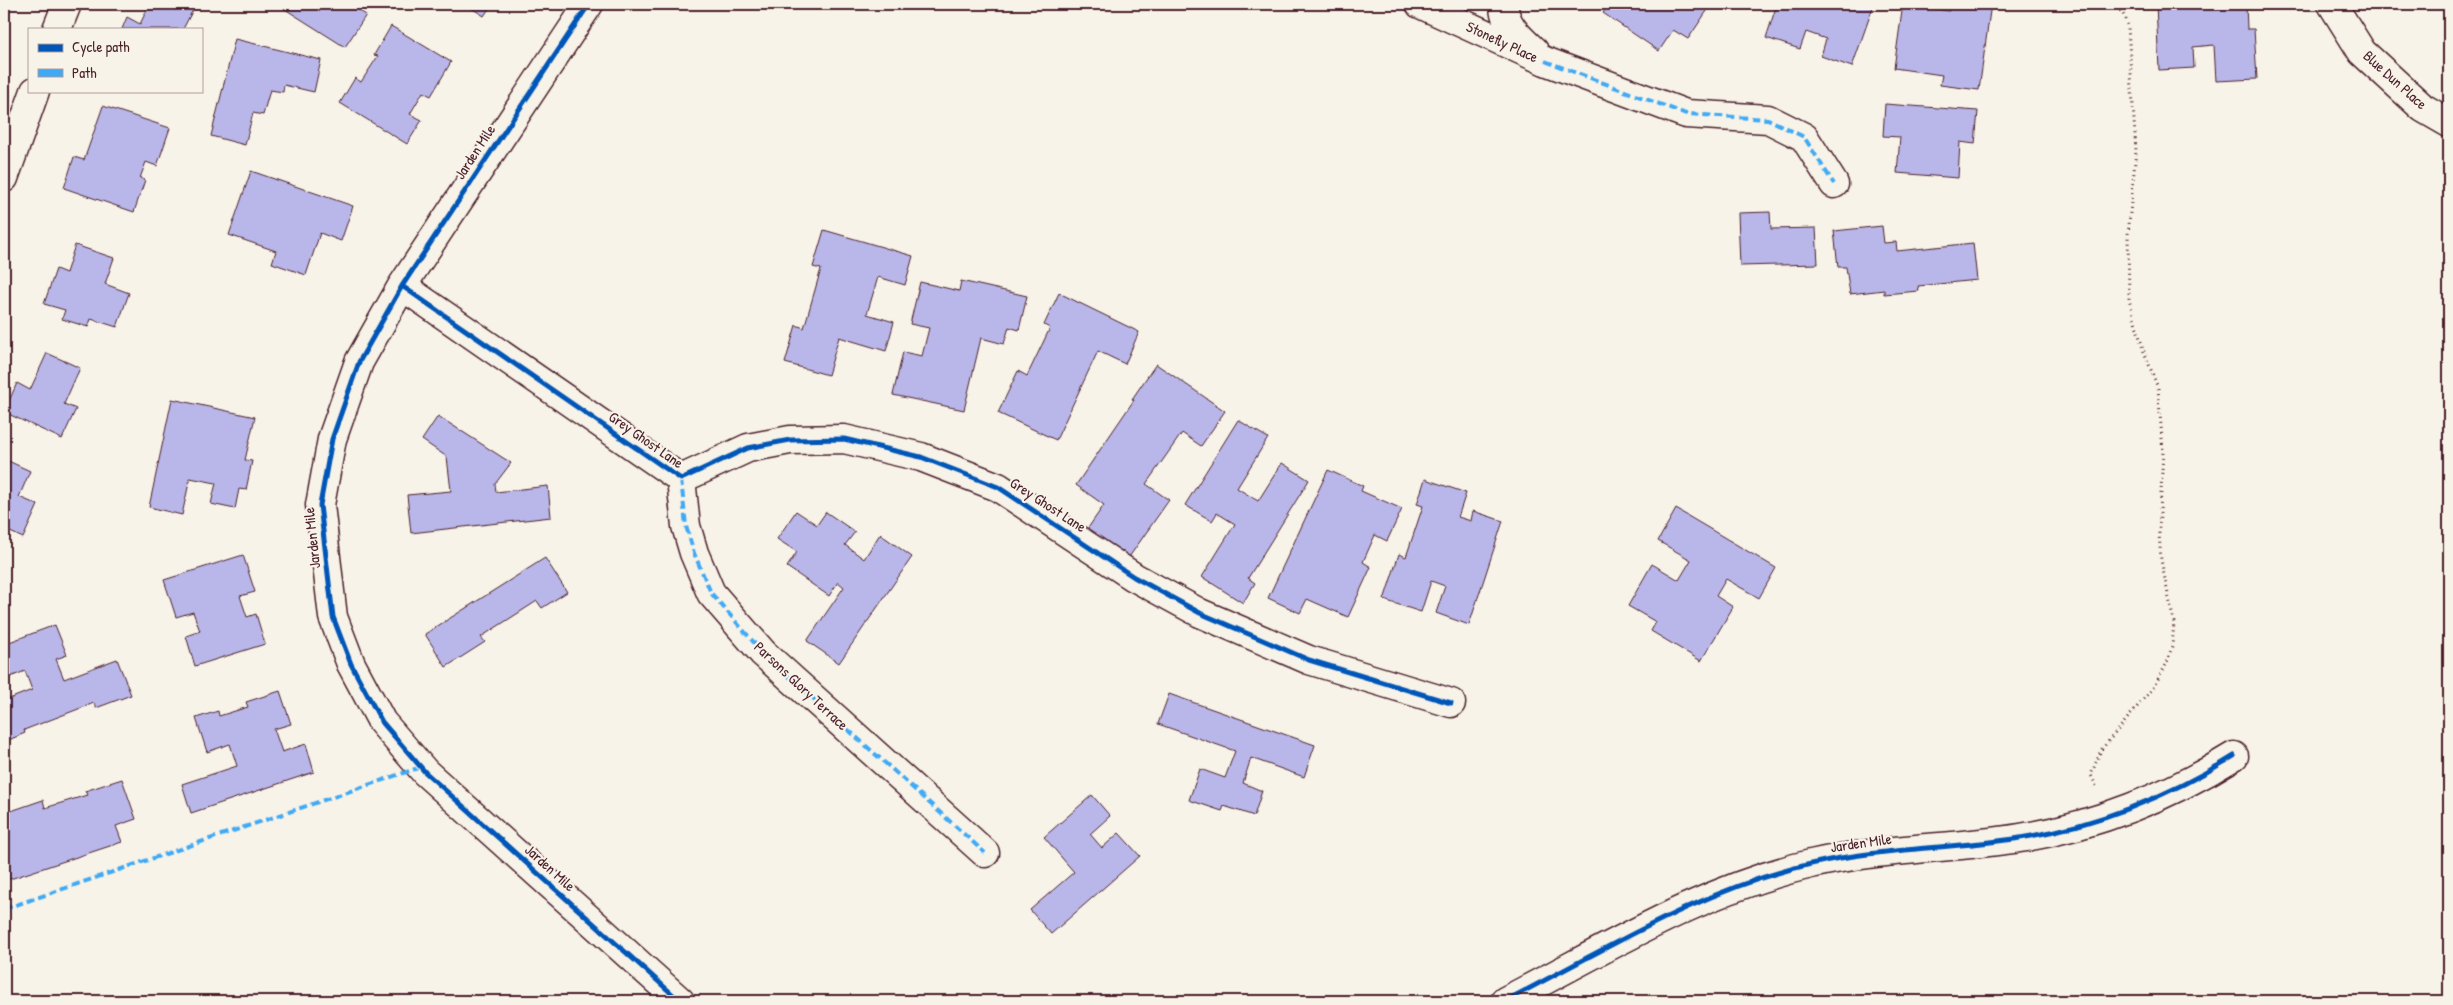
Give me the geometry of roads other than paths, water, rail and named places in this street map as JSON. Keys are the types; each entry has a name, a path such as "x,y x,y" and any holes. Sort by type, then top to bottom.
{"street":[{"path":"57,28 67,4"},
{"name":"Jarden Mile","path":"588,4 402,286 358,362 332,439 320,505 333,617 351,664 382,722 425,772 680,1001"},
{"name":"Stonefly Place","path":"1420,4 1545,62"},
{"name":"Stonefly Place","path":"1504,4 1504,9 1514,32 1545,62"},
{"name":"Blue Dun Place","path":"2332,4 2362,52 2422,108 2449,123"},
{"path":"1545,62 1686,114 1768,120 1804,137 1834,184"},
{"path":"4,178 35,92"},
{"name":"Grey Ghost Lane","path":"402,286 681,479 748,448 790,440 844,439 921,456 998,487 1134,577 1200,613 1309,660 1451,703"},
{"name":"Parsons Glory Terrace","path":"681,479 686,526 694,553 711,593 763,654 985,853"},
{"name":"Jarden Mile","path":"1505,1001 1695,903 1769,874 1856,855 2021,838 2107,817 2196,780 2234,756"}]}
